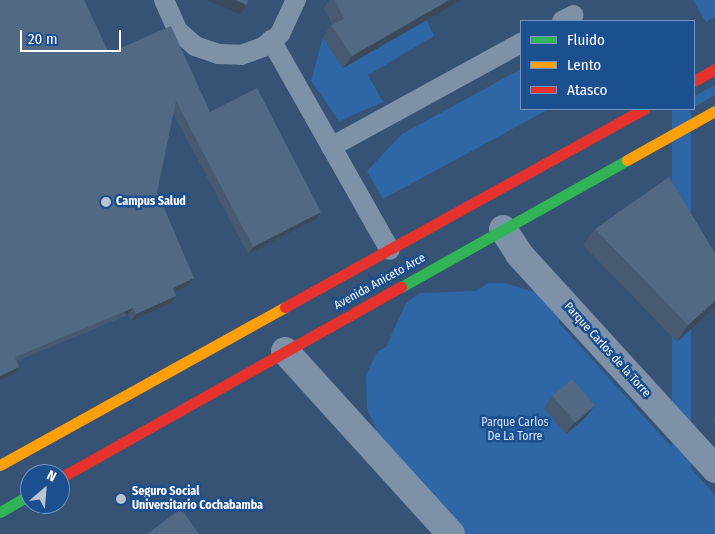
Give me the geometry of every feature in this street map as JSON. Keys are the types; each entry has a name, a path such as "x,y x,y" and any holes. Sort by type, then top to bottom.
{"main road":[{"path":"695,80 715,69"},
{"name":"Avenida Aniceto Arce","path":"0,465 642,110"},
{"name":"Avenida Aniceto Arce","path":"70,472 715,111"},
{"path":"0,512 20,501"}],"street":[{"name":"Parque Carlos de la Torre","path":"503,229 519,254 715,469"},
{"path":"285,351 451,534"}],"lane":[{"path":"164,0 178,30 195,46 218,54 241,55 271,40 292,16 296,0"},
{"path":"271,40 390,250"},
{"path":"331,147 520,44"}],"green space":[{"path":"693,0 715,0 715,17 706,22"},
{"path":"426,19 434,36 368,75 383,102 339,121 311,81 323,37 343,68"},
{"path":"520,70 520,110 547,110 383,199 367,171 402,134"},
{"path":"715,85 715,95 695,106 695,95"},
{"path":"672,110 691,110 691,534 672,534"},
{"name":"Parque Carlos De La Torre","path":"488,283 505,283 541,294 559,314 559,323 715,495 715,534 457,534 379,435 367,409 366,375 377,352 386,347 406,303 420,293 476,291"}],"building":[{"name":"Campus Salud","path":"0,0 84,0 109,53 171,26 210,112 257,88 321,212 253,247 176,101 157,192 194,278 173,288 176,296 136,314 133,308 15,357 19,367 0,376"},
{"path":"235,0 248,0 247,5"},
{"path":"335,0 449,0 352,56 331,25 344,19"},
{"path":"669,177 715,253 715,301 688,325 595,229"},
{"path":"572,379 595,405 575,422 552,396"},
{"path":"181,509 199,534 147,534"}],"traffic: fast":[{"path":"401,287 627,160"},
{"path":"0,512 20,501"}],"traffic: slow":[{"path":"627,160 715,111"},
{"path":"0,465 285,307"}],"traffic: jam":[{"path":"695,80 715,69"},
{"path":"285,307 642,110"},
{"path":"70,472 401,287"}],"place":[{"name":"Campus Salud","path":"106,202"},
{"name":"Seguro Social Universitario Cochabamba","path":"121,499"}]}
